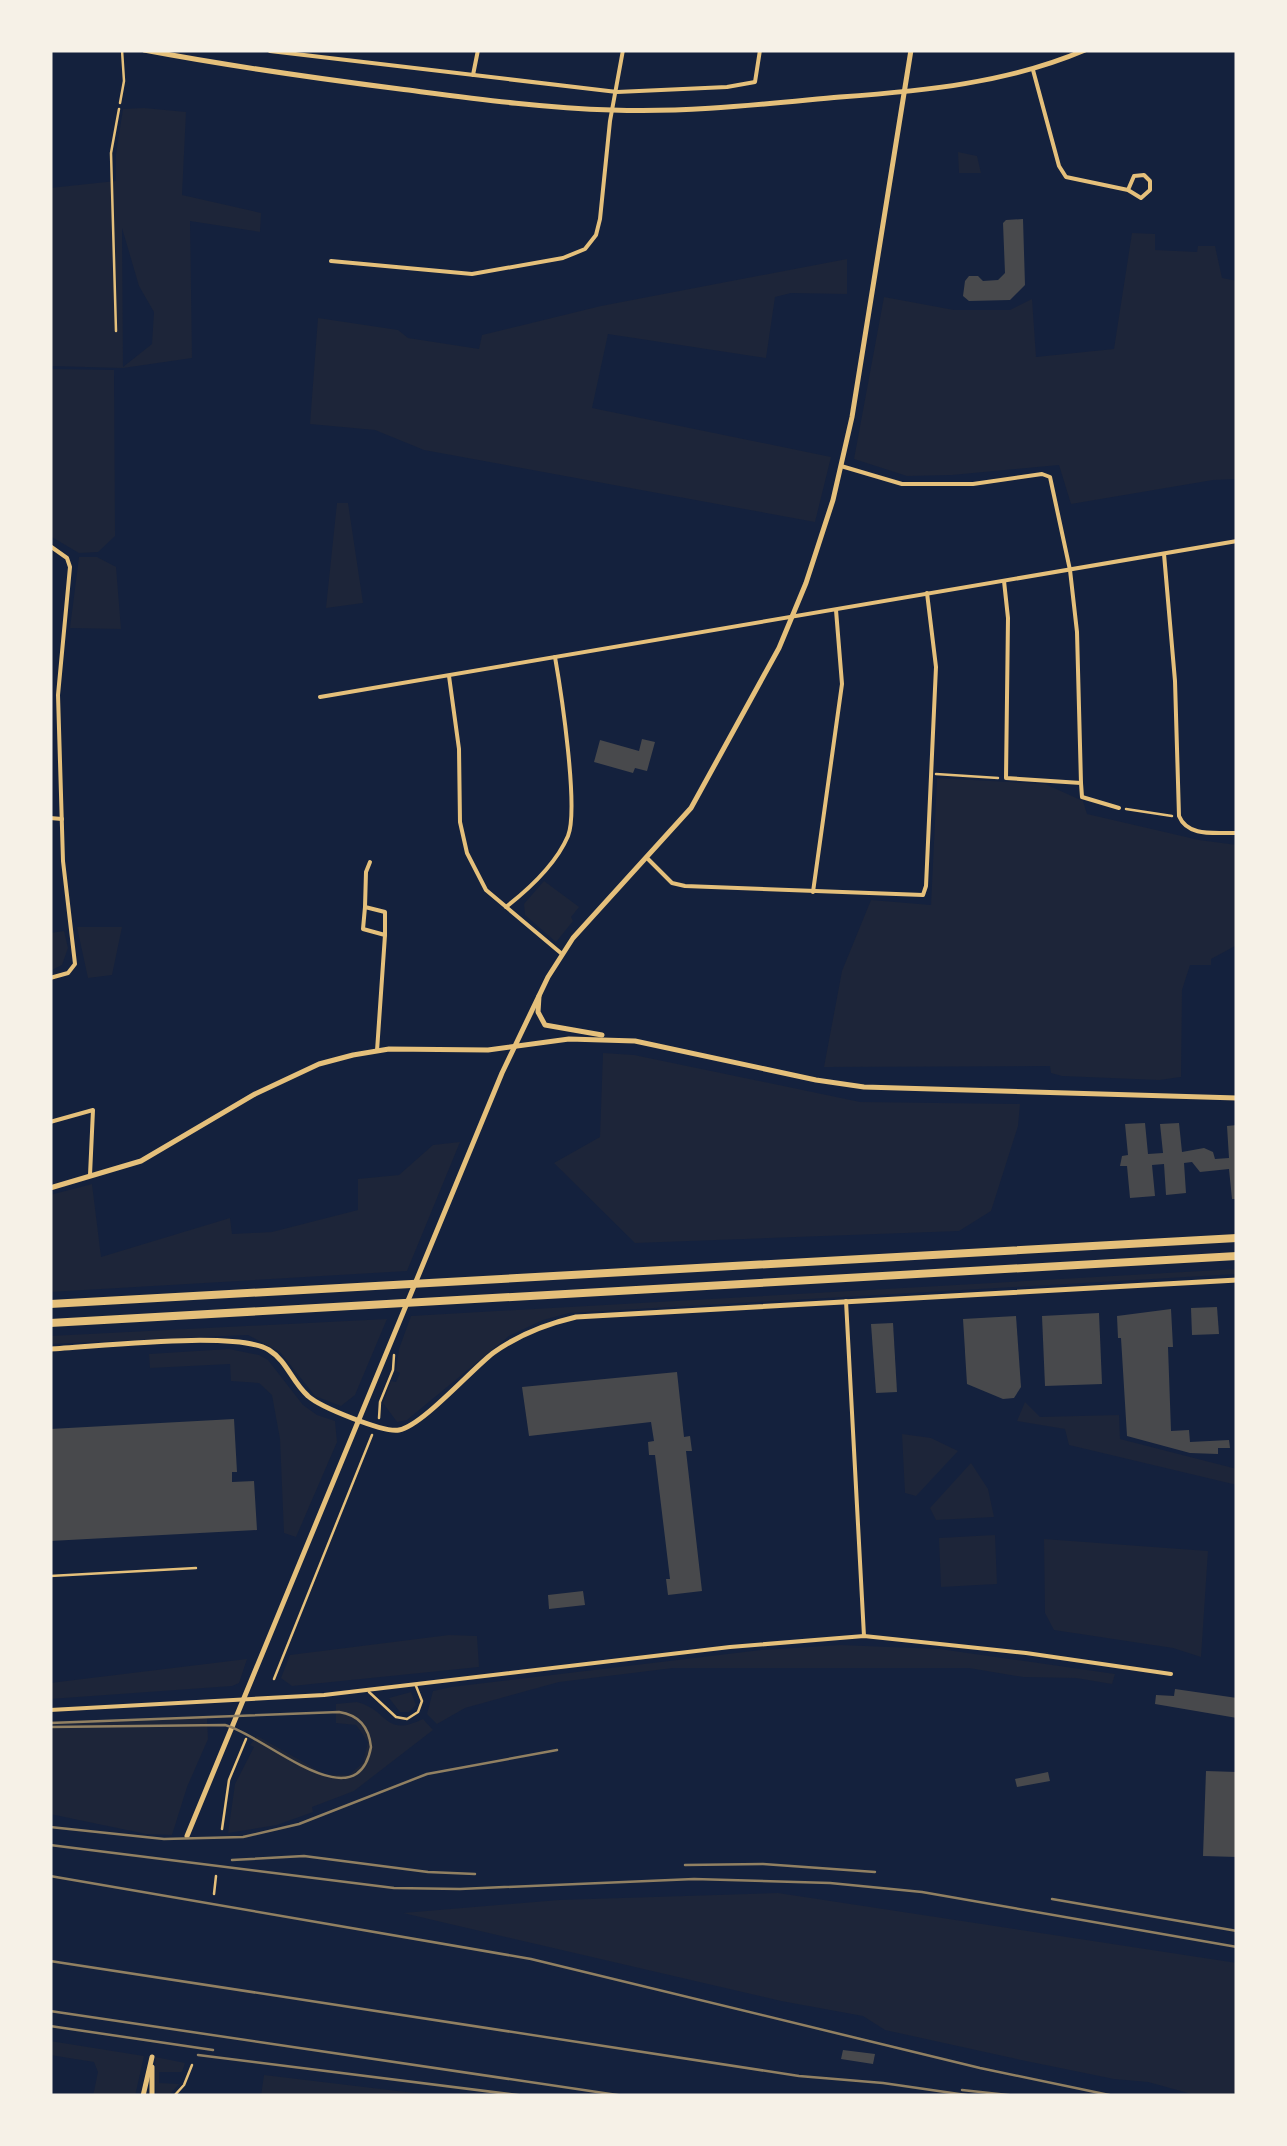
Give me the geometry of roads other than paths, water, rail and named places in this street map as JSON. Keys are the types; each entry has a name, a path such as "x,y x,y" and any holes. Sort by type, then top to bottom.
{"highway":[{"path":"50,1304 1237,1238"},
{"path":"50,1323 1237,1256"}],"street":[{"path":"144,50 300,76 518,104 612,110 678,110 904,91 1033,70 1085,50"},
{"path":"344,61 347,50"},
{"path":"473,76 478,50"},
{"path":"331,261 472,274 576,255 596,236 600,219 623,50"},
{"path":"270,51 617,92 695,90 754,82 760,50"},
{"path":"187,1836 539,993 597,908 648,859 699,796 793,616 822,539 842,466 911,50"},
{"path":"1033,70 1059,166 1066,177 1128,190 1136,197 1145,196 1150,181 1144,175 1134,176 1128,190"},
{"path":"842,466 902,484 973,484 1042,474 1050,477 1055,484 1070,570 1077,632 1082,798 1120,808"},
{"path":"320,697 1237,540"},
{"path":"50,546 67,558 70,567 58,695 68,911 75,949 75,964 68,973 50,978"},
{"path":"1164,554 1179,816 1182,825 1191,831 1237,834"},
{"path":"1004,581 1008,618 1006,778 1081,784"},
{"path":"648,859 672,882 685,886 923,896 936,667 927,593"},
{"path":"813,892 842,684 836,610"},
{"path":"506,908 525,892 570,832 566,736 555,657"},
{"path":"449,676 460,749 463,842 486,890 562,954"},
{"path":"50,696 58,695"},
{"path":"50,818 62,819"},
{"path":"370,862 366,872 364,930 385,935"},
{"path":"365,907 385,912 377,1051"},
{"path":"539,993 538,1012 549,1028 652,1044 816,1080 864,1087 1237,1098"},
{"path":"50,1188 140,1161 255,1094 319,1064 377,1051 488,1050 609,1038"},
{"path":"50,1122 93,1110 89,1177"},
{"path":"50,1350 232,1340 256,1344 276,1354 310,1397 394,1430 412,1426 493,1354 528,1332 563,1320 1237,1280"},
{"path":"846,1302 864,1636"},
{"path":"50,1710 368,1691 711,1649 864,1636 1026,1653 1171,1674"},
{"path":"142,2096 152,2061 152,2096"}],"lane":[{"path":"120,102 124,80 122,50"},
{"path":"50,1576 196,1568"},
{"path":"368,1691 396,1718 407,1720 418,1712 422,1701 416,1686"}],"tram line":[{"path":"50,1723 339,1712 362,1723 371,1747 362,1769 348,1777 329,1776 225,1725 50,1727"}],"railway":[{"path":"50,1827 164,1839 243,1837 299,1824 427,1774 557,1750"},
{"path":"50,1845 394,1888 694,1879 830,1883 922,1892 1237,1947"},
{"path":"232,1860 304,1856 475,1874"},
{"path":"685,1865 763,1864 875,1872"},
{"path":"50,1876 531,1959 980,2068 1114,2096"},
{"path":"1052,1899 1237,1931"},
{"path":"50,1961 799,2076 973,2096"},
{"path":"50,2011 624,2096"},
{"path":"50,2026 213,2050"},
{"path":"198,2055 525,2096"},
{"path":"962,2090 1017,2096"}]}
